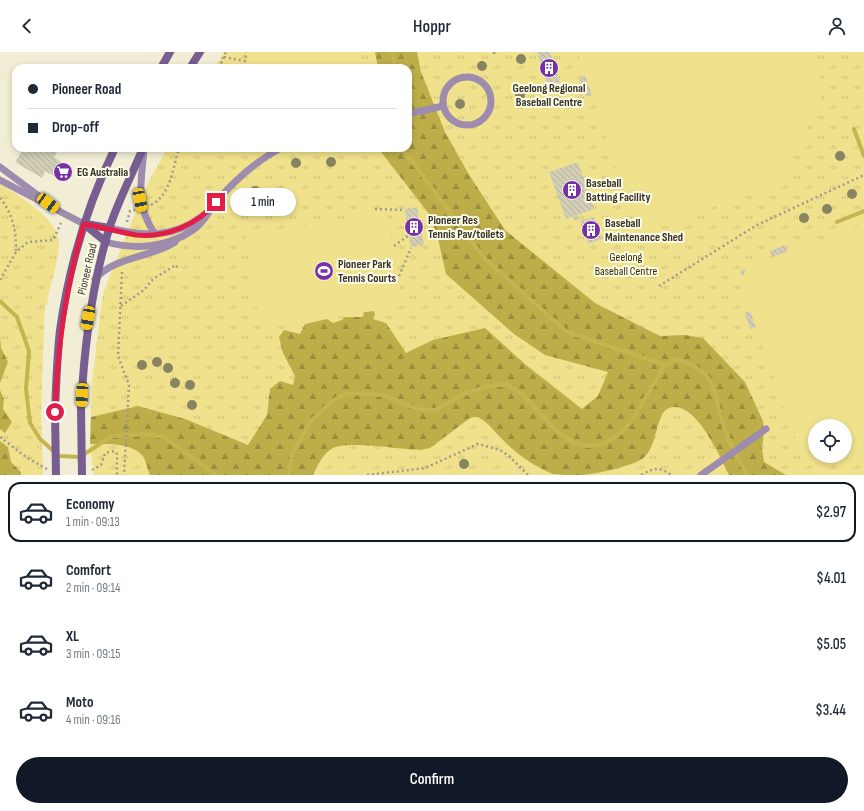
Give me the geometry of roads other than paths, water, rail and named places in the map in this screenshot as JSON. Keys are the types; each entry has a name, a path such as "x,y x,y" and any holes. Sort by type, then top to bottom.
{"main road":[{"path":"163,64 170,52"},
{"path":"192,64 200,52"},
{"name":"Pioneer Road","path":"56,475 55,412 61,323 65,300 84,224 94,196 113,152"},
{"name":"Pioneer Road","path":"82,475 81,409 84,354 95,279 109,228 142,152"},
{"path":"84,224 109,228"},
{"path":"84,224 106,242"}],"lane":[{"path":"472,78 479,80 490,94 491,103 488,112 483,119 476,124 466,125 456,123 446,114 443,106 443,98 447,88 458,79 472,78"},
{"path":"412,113 443,106"},
{"path":"144,152 140,200 146,221 155,234"},
{"path":"95,279 105,270 122,262 157,252 194,230 243,174 275,152"},
{"path":"1,168 62,213"},
{"path":"1,168 2,173 22,188 26,194"},
{"path":"0,180 84,224"},
{"path":"109,228 136,235 155,234 178,229 192,223 213,207"},
{"path":"106,242 138,248 152,246 181,237 194,230"},
{"path":"701,475 766,429"}],"waterway":[{"path":"392,52 394,64"},
{"path":"854,129 864,156"},
{"path":"405,152 484,258 567,332 665,365"},
{"path":"837,222 864,211"},
{"path":"0,301 17,317 29,351 26,389 30,423 40,439 59,456 80,457 112,436 146,434 164,437 216,475"},
{"path":"289,475 292,454 310,422 332,401 348,393 384,395 417,409 435,410 461,395 485,387 506,384 522,394 560,434 574,443 587,446 603,444 617,436 631,422 665,365 676,359 700,370 712,383 725,431 747,475"}],"place":[{"name":"Geelong Regional Baseball Centre","path":"549,68"},
{"name":"EG Australia","path":"63,172"},
{"name":"Baseball Batting Facility","path":"572,190"},
{"name":"Pioneer Res Tennis Pav/toilets","path":"414,227"},
{"name":"Baseball Maintenance Shed","path":"591,230"},
{"name":"Pioneer Park Tennis Courts","path":"324,271"}],"park label":[{"name":"Geelong Baseball Centre","path":"626,264"}]}
